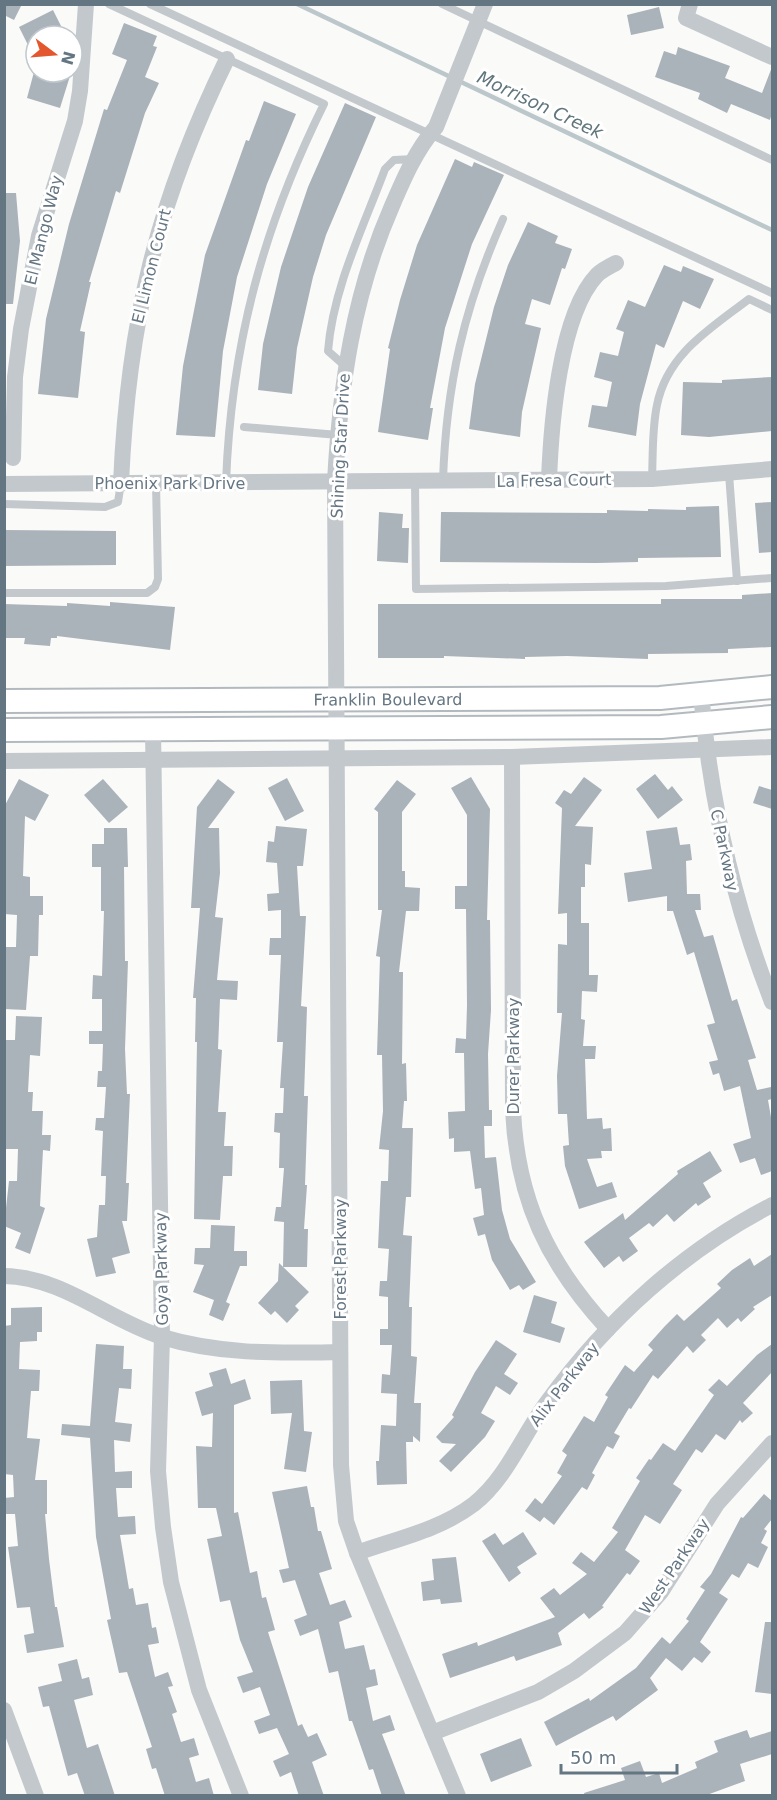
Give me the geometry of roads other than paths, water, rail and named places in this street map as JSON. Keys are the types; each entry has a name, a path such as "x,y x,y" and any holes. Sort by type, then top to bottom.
{"main road":[{"name":"Franklin Boulevard","path":"4,700 338,701 660,698 772,687"},
{"name":"Franklin Boulevard","path":"4,730 662,727 772,717"}],"street":[{"name":"El Mango Way","path":"13,458 15,377 21,329 39,236 75,121 80,91 86,4"},
{"name":"Shining Star Drive","path":"338,701 335,482 345,366 367,272 383,227 415,159 432,131 485,4"},
{"path":"690,4 686,18 772,57"},
{"name":"El Limon Court","path":"121,483 124,417 131,352 149,260 184,153 226,59"},
{"path":"549,480 555,392 574,319 595,277 616,262"},
{"name":"La Fresa Court","path":"335,482 652,479 772,470"},
{"name":"Phoenix Park Drive","path":"4,484 335,482"},
{"name":"C Parkway","path":"701,693 703,723 723,849 737,904 772,1002"},
{"name":"Forest Parkway","path":"338,701 340,1352 344,1504 357,1553 458,1796"},
{"name":"Goya Parkway","path":"153,730 162,1337 158,1471 171,1582 199,1690 241,1796"},
{"path":"4,761 512,757 772,747"},
{"name":"Durer Parkway","path":"512,757 513,1099 516,1152 525,1193 540,1233 572,1288 608,1329"},
{"name":"Alix Parkway","path":"357,1553 448,1521 476,1503 498,1478 548,1401 608,1329 645,1294 716,1238 772,1205"},
{"path":"4,1276 30,1278 52,1284 129,1325 162,1337 237,1352 340,1352"},
{"name":"West Parkway","path":"432,1733 538,1692 574,1671 625,1632 661,1592 717,1504 772,1443"},
{"path":"4,1710 36,1796"}],"lane":[{"path":"109,4 324,104 281,198 250,296 234,384 226,483"},
{"path":"150,4 432,131 772,293"},
{"path":"442,4 772,160"},
{"path":"443,481 445,430 456,351 473,293 503,219"},
{"path":"652,479 656,407 664,381 678,357 691,344 749,299 772,310"},
{"path":"244,427 338,435"},
{"path":"729,474 736,581"},
{"path":"415,481 416,589 666,586 772,578"},
{"path":"4,504 9,506 105,507 118,502 121,483"},
{"path":"4,593 147,593 155,587 158,579 156,483"}],"waterway":[{"name":"Morrison Creek","path":"297,4 772,230"}]}
